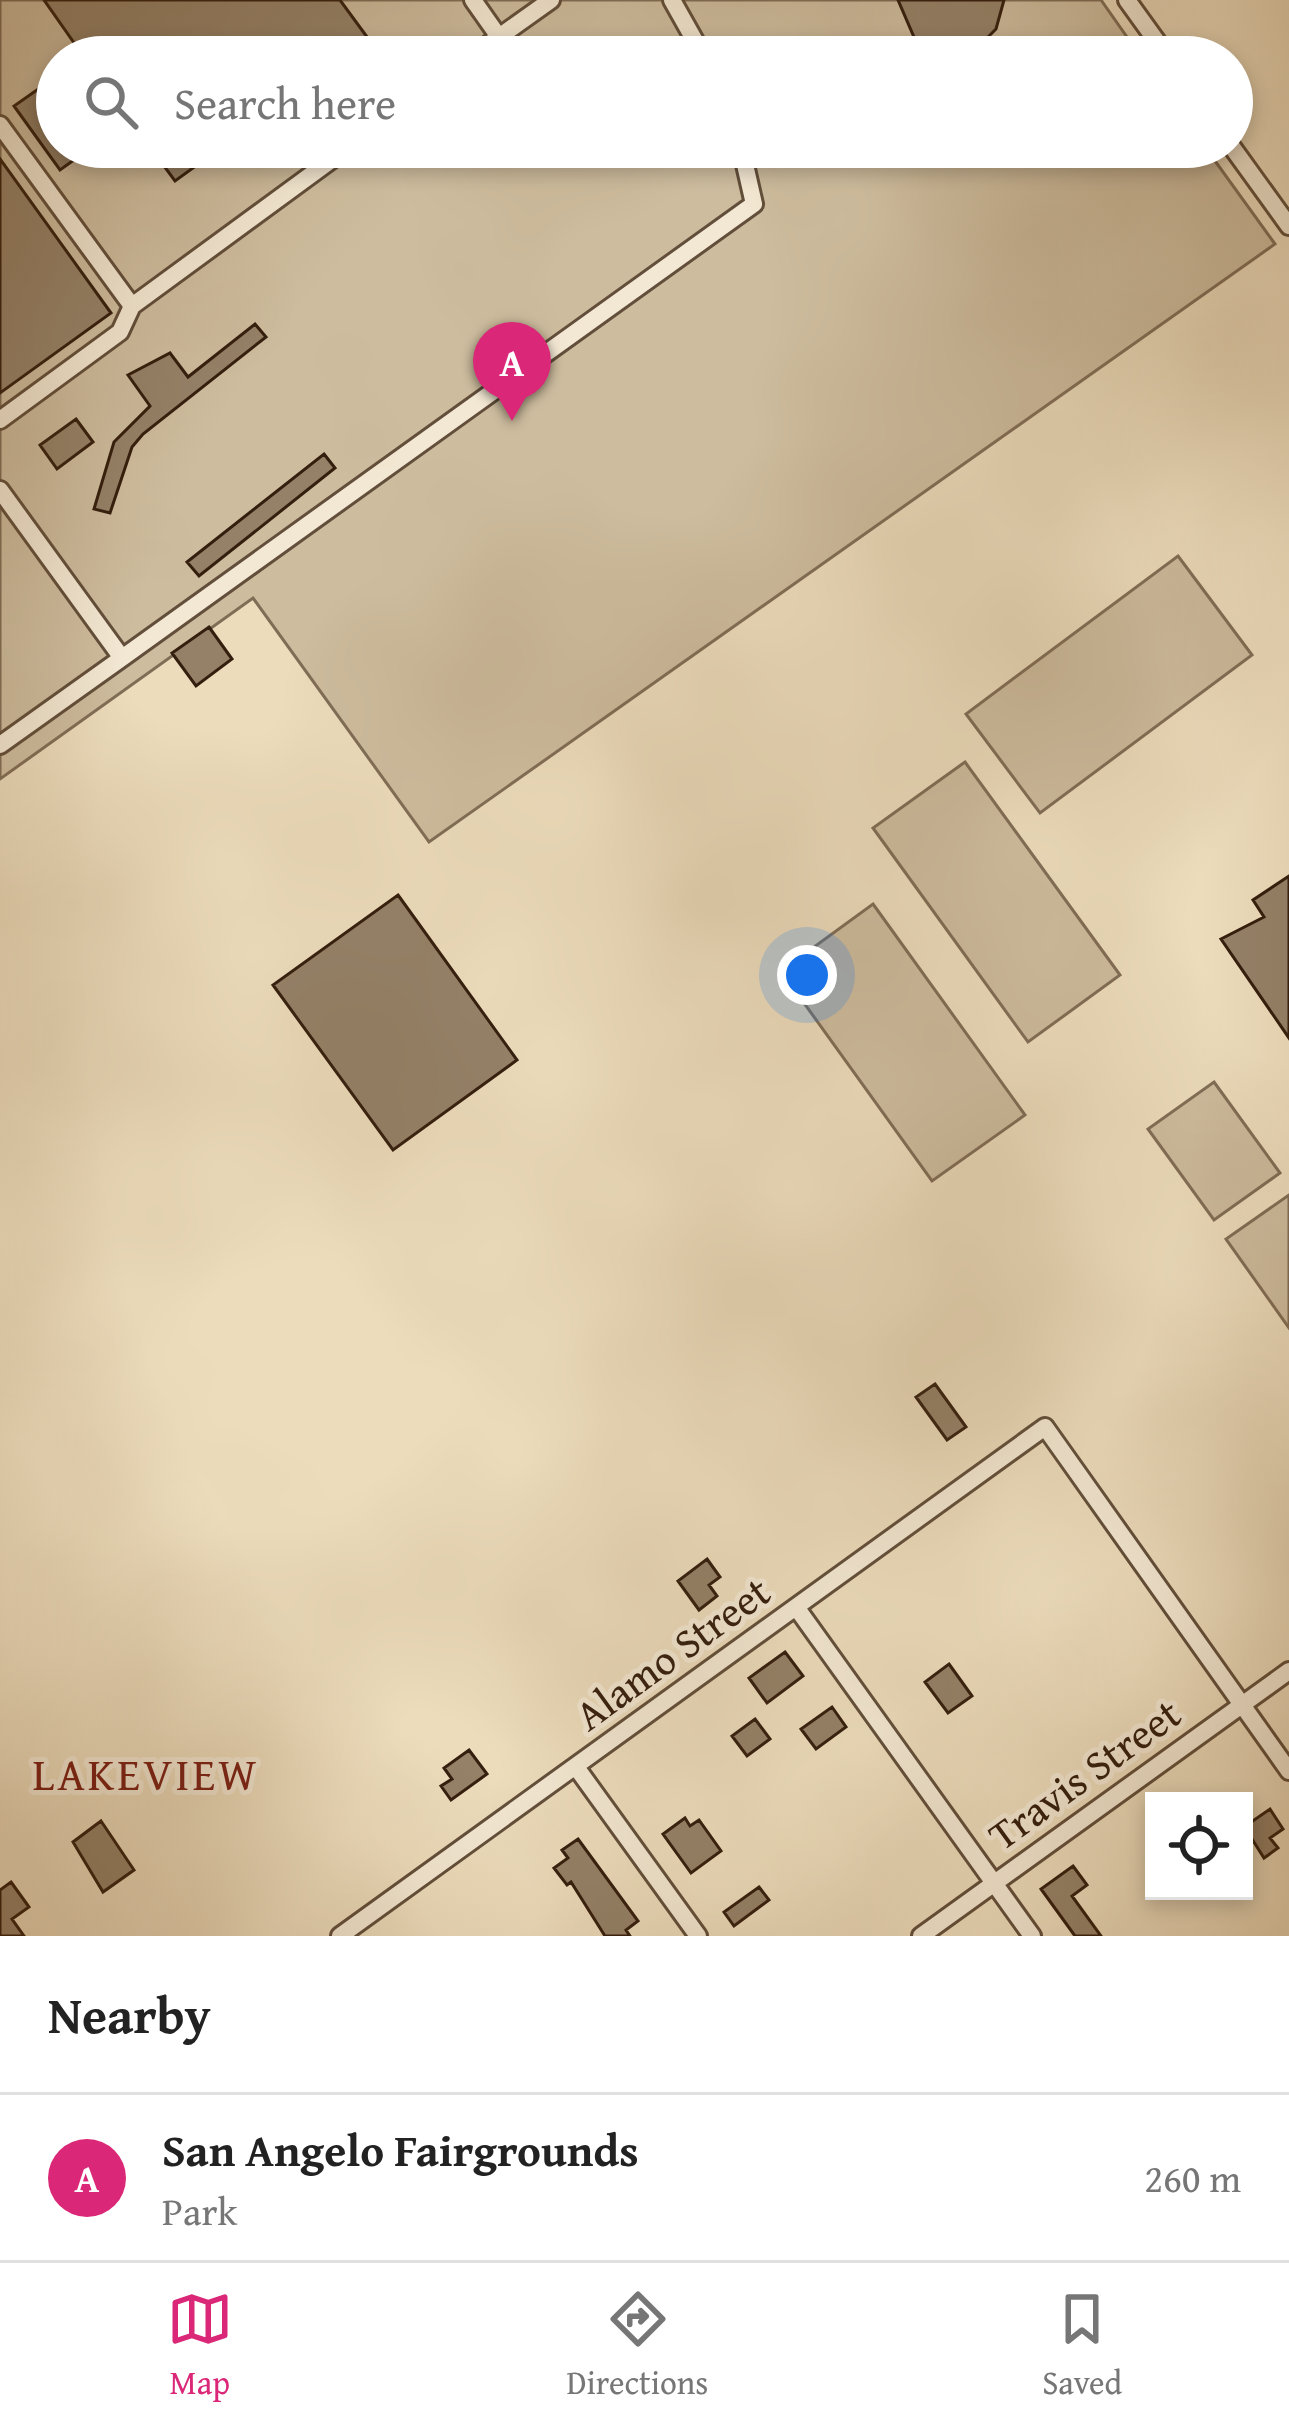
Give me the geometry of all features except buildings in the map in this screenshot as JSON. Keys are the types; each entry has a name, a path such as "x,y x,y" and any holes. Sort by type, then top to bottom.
{"street":[{"path":"472,0 498,36"},
{"path":"500,36 551,0"},
{"path":"672,0 692,36"},
{"path":"1126,0 1153,36"},
{"path":"0,124 132,306"},
{"path":"0,420 120,332 132,306 320,168"},
{"path":"0,746 754,204 746,168"},
{"path":"1247,168 1289,226"},
{"path":"0,490 122,658"},
{"name":"Alamo Street","path":"340,1936 362,1930 576,1767 1045,1427 1241,1706"},
{"path":"796,1607 1032,1936"},
{"name":"Travis Street","path":"921,1936 1289,1671"},
{"path":"1241,1706 1289,1771"},
{"path":"576,1767 698,1936"}],"shaded area":[{"path":"0,0 1101,0 1126,36 36,36 36,168 1220,168 1275,244 429,842 253,598 0,779"},
{"path":"1178,556 1252,655 1040,813 966,714"},
{"path":"965,762 1120,975 1028,1042 873,828"},
{"path":"873,904 1025,1115 932,1181 781,971"},
{"path":"1214,1082 1280,1173 1214,1220 1148,1129"},
{"path":"1289,1195 1289,1328 1226,1239"}],"place":[{"name":"San Angelo Fairgrounds","path":"512,421"}],"district":[{"name":"LAKEVIEW","path":"146,1774"}]}
